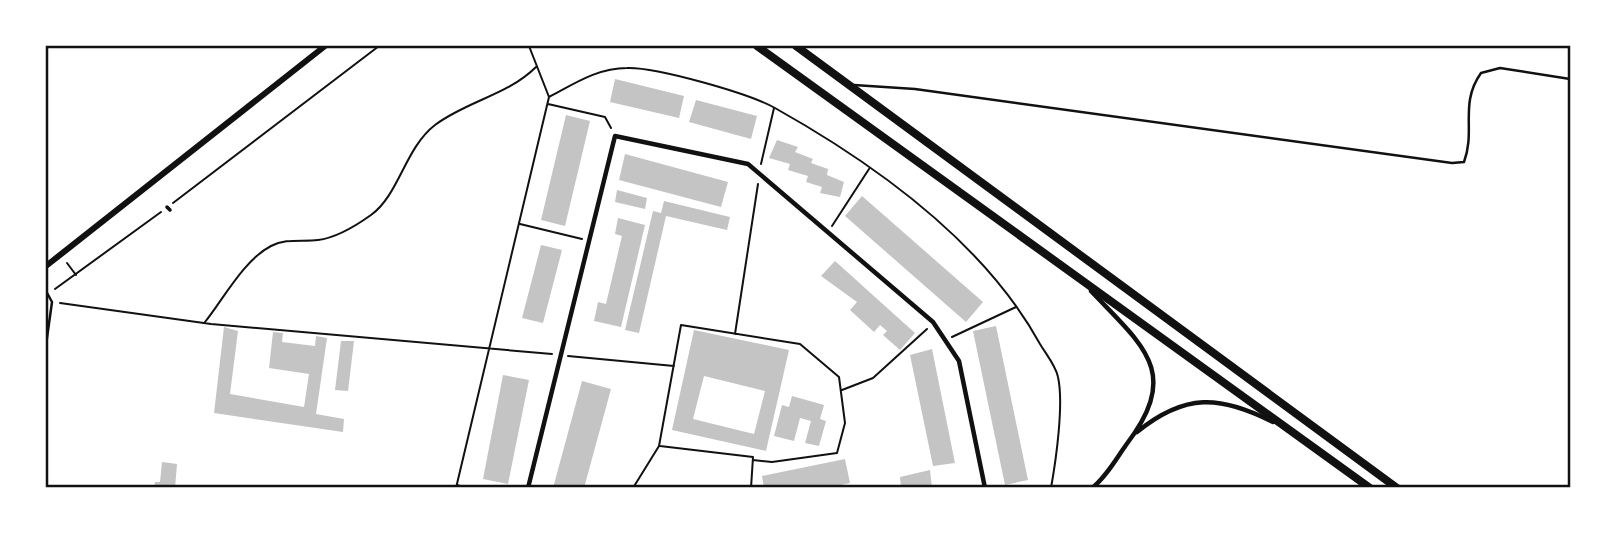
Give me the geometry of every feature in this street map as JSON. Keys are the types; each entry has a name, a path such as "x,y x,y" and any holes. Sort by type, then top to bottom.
{"main road":[{"path":"757,46 1072,270 1370,488"},
{"path":"796,46 1397,488"}],"street":[{"path":"46,266 325,46"},
{"path":"528,488 615,136 748,164 933,322 959,361 985,488"},
{"path":"1072,270 1142,345 1154,377 1153,401 1134,435 1092,488"},
{"path":"1134,435 1160,414 1184,404 1202,402 1231,404 1299,435"}],"lane":[{"path":"849,85 915,89 1452,163 1464,162 1468,150 1468,99 1481,73 1500,68 1570,79"},
{"path":"46,345 52,302 47,292"},
{"path":"46,303 52,302"}],"path":[{"path":"47,292 77,276 168,209 379,46"},
{"path":"466,488 456,486 549,97 529,46"},
{"path":"204,323 257,256 272,246 290,240 319,240 370,215 385,203 413,152 435,126 520,83 536,67"},
{"path":"549,97 601,70 629,68 721,88 774,107 870,168 966,249 1017,307 1058,376 1058,452 1051,488"},
{"path":"547,104 605,117 615,136"},
{"path":"735,334 766,135 774,107"},
{"path":"828,232 870,168"},
{"path":"519,223 589,241"},
{"path":"52,302 204,323 674,366"},
{"path":"945,340 1017,307"},
{"path":"841,390 873,378 933,322"},
{"path":"633,488 659,446 681,325 800,344 839,377 845,423 837,453 772,462 659,446"},
{"path":"751,488 753,460"}],"building":[{"path":"615,79 684,96 679,118 610,102"},
{"path":"696,100 757,116 751,139 689,122"},
{"path":"566,115 590,121 565,226 541,220"},
{"path":"777,140 798,147 795,152 813,159 811,163 828,169 827,175 844,182 840,197 820,193 822,187 806,182 808,176 788,170 790,164 769,158"},
{"path":"625,154 728,182 721,207 619,180"},
{"path":"617,190 647,198 645,209 615,202"},
{"path":"862,196 983,302 966,322 845,216"},
{"path":"664,201 730,217 727,230 666,216 639,333 625,330 653,211 661,213"},
{"path":"618,218 645,225 621,327 594,321 598,302 606,304 622,236 615,234"},
{"path":"541,245 562,250 543,323 522,318"},
{"path":"835,261 915,333 900,350 883,335 887,331 880,325 874,332 850,310 857,302 821,276"},
{"path":"996,326 1028,480 1005,485 973,331"},
{"path":"224,327 238,331 230,394 304,407 309,374 269,368 273,332 283,333 282,342 315,346 316,336 327,338 316,414 344,419 343,432 214,413"},
{"path":"694,330 789,350 766,451 672,430","holes":["704,376 765,391 754,434 693,419"]},
{"path":"341,341 354,341 348,391 335,390"},
{"path":"932,349 955,463 933,466 910,355"},
{"path":"503,375 529,380 508,484 483,479"},
{"path":"582,381 611,389 584,488 553,488"},
{"path":"792,396 824,405 820,419 826,421 819,446 805,443 811,421 800,418 794,441 774,436 782,405 789,407"},
{"path":"845,459 850,483 827,488 764,488 762,476"},
{"path":"162,462 177,464 175,488 154,488 155,482 160,482"},
{"path":"930,470 932,488 901,488 900,477"}]}
